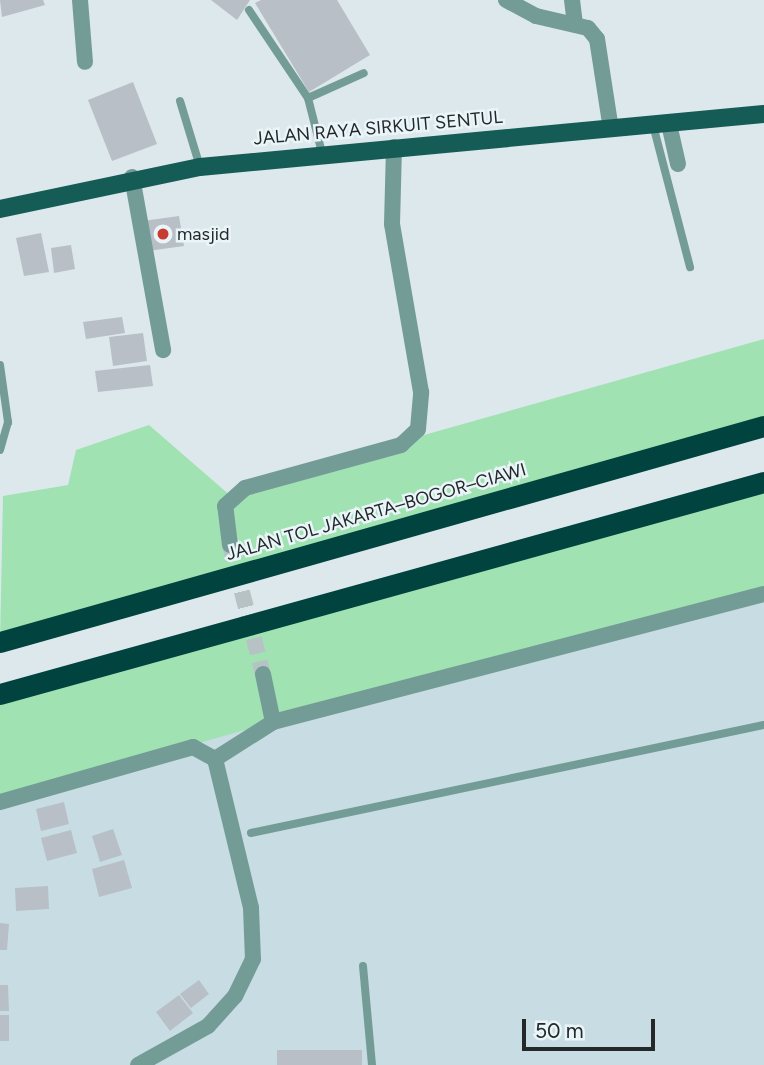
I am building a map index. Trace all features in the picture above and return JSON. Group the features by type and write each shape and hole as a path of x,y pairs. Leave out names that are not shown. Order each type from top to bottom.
{"highway":[{"name":"JALAN TOL JAKARTA–BOGOR–CIAWI","path":"0,642 764,426"},
{"path":"0,694 764,482"}],"main road":[{"name":"JALAN RAYA SIRKUIT SENTUL","path":"0,209 132,177 200,167 322,153 764,114"}],"street":[{"path":"80,0 85,62"},
{"path":"506,0 536,16 575,23 597,40 611,129"},
{"path":"572,0 575,23"},
{"path":"661,124 678,164"},
{"path":"230,545 225,506 245,488 401,445 418,429 421,392 392,224 394,147"},
{"path":"132,177 163,350"},
{"path":"215,760 273,722 764,594"},
{"path":"263,674 273,722"},
{"path":"0,802 193,747 215,760 251,908 253,959 235,996 208,1026 138,1065"}],"lane":[{"path":"249,10 308,98 322,153"},
{"path":"308,98 364,73"},
{"path":"180,102 200,167"},
{"path":"661,124 690,267"},
{"path":"0,365 8,422 0,450"},
{"path":"251,833 764,725"},
{"path":"363,966 372,1065"}],"shaded area":[{"path":"764,599 764,1065 0,1065 0,799 208,734"}],"green space":[{"path":"764,339 764,429 0,642 3,496 68,485 76,450 149,425 232,497 410,439"},
{"path":"764,482 764,600 367,695 0,800 0,694"}],"building":[{"path":"0,0 43,0 45,5 2,17"},
{"path":"211,0 250,0 237,20"},
{"path":"261,0 337,0 370,55 309,92 255,3"},
{"path":"133,82 157,144 112,161 88,100"},
{"name":"masjid","path":"179,216 184,246 148,251 143,221"},
{"path":"41,233 49,272 24,276 16,238"},
{"path":"71,245 75,269 54,273 51,248"},
{"path":"122,317 125,333 86,339 83,322"},
{"path":"143,333 147,361 113,366 109,337"},
{"path":"150,365 153,386 98,392 95,371"},
{"path":"64,802 69,824 41,831 36,809"},
{"path":"113,829 122,855 100,862 92,836"},
{"path":"71,830 77,853 47,861 41,838"},
{"path":"124,860 132,888 99,897 92,869"},
{"path":"48,886 49,909 16,911 15,888"},
{"path":"0,923 9,924 7,950 0,950"},
{"path":"199,980 209,994 191,1008 180,994"},
{"path":"0,985 8,985 9,1011 0,1011"},
{"path":"179,995 193,1013 170,1031 156,1012"},
{"path":"0,1015 9,1015 9,1041 0,1041"},
{"path":"277,1050 362,1050 362,1065 277,1065"}],"tunnel":[{"path":"230,545 263,674"}],"place":[{"name":"masjid","path":"163,234"}]}
